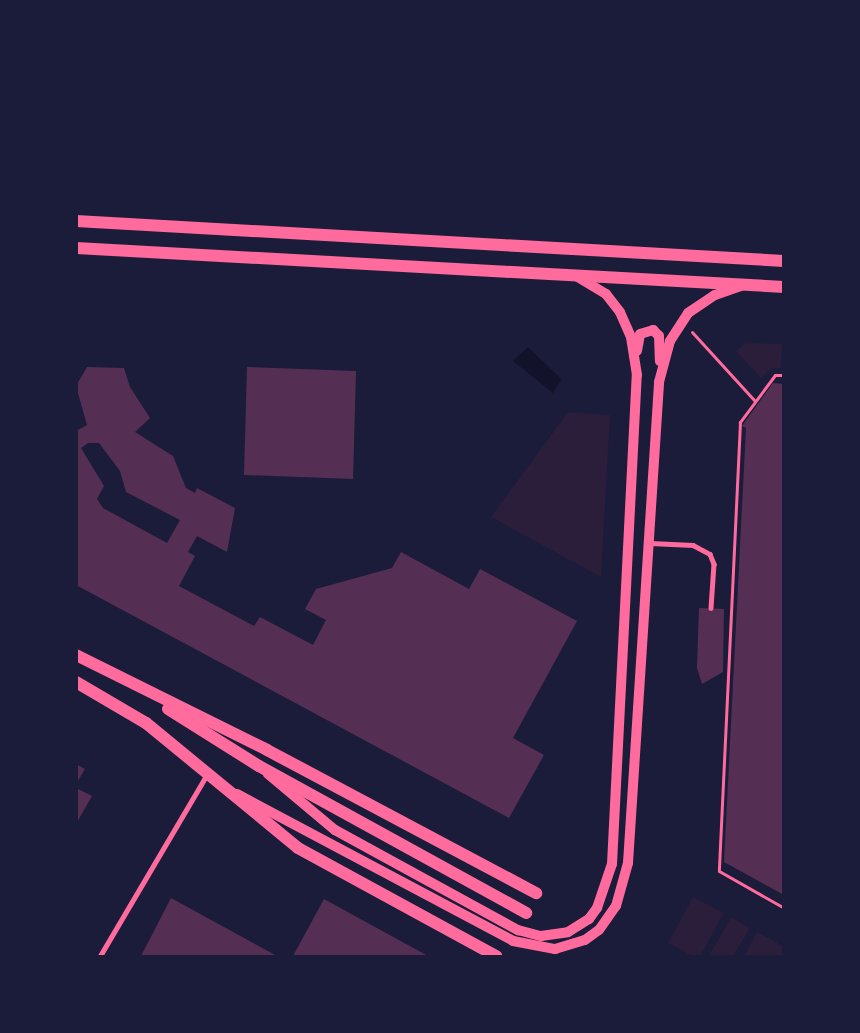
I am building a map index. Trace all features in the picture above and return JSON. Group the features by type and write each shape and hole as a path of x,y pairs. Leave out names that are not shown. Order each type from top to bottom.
{"main road":[{"path":"76,221 783,261"},
{"path":"76,248 783,287"},
{"path":"76,655 267,750 536,893"},
{"path":"108,672 259,766 526,913"},
{"path":"76,682 137,717 209,771 313,857 496,957"}],"street":[{"path":"578,277 614,302 631,337 636,362"},
{"path":"658,382 670,340 688,313 715,295 745,285"},
{"path":"232,791 513,941 555,949 585,940 609,919 621,893 628,864 660,346 656,332 648,329 640,334 636,362 612,864 604,895 589,919 578,928 554,936 518,930 335,830 307,810 259,766"}],"lane":[{"path":"648,542 693,545 710,554 714,564 711,608"},
{"path":"100,957 209,771"}],"path":[{"path":"692,332 755,401"},
{"path":"783,375 775,375 740,422 719,871 783,908"}],"shaded area":[{"path":"746,343 782,344 781,368 772,368 761,378 736,351"},
{"path":"528,347 561,379 553,393 513,361"},
{"path":"568,412 610,415 601,577 491,517"},
{"path":"693,897 724,913 700,956 692,956 668,943"},
{"path":"731,917 750,928 733,956 709,956"},
{"path":"757,932 783,946 783,956 744,956"}],"building":[{"path":"87,367 124,368 130,387 150,418 135,432 173,456 186,488 195,493 197,488 235,508 227,552 197,536 188,552 195,556 179,586 254,626 260,617 313,645 326,620 305,609 316,589 392,568 401,552 469,589 480,569 577,621 513,738 544,755 509,818 76,585 76,431 87,425 76,386","holes":["88,443 99,443 120,471 126,492 180,520 167,543 103,508 97,499 104,486 81,448"]},
{"path":"247,367 356,371 353,479 244,475"},
{"path":"773,383 784,384 784,895 724,862 746,428 742,426"},
{"path":"699,608 724,609 723,672 702,684 697,668"},
{"path":"76,764 85,769 76,784"},
{"path":"76,788 92,796 76,824"},
{"path":"171,898 277,956 141,956"},
{"path":"324,899 428,956 293,956"}]}
